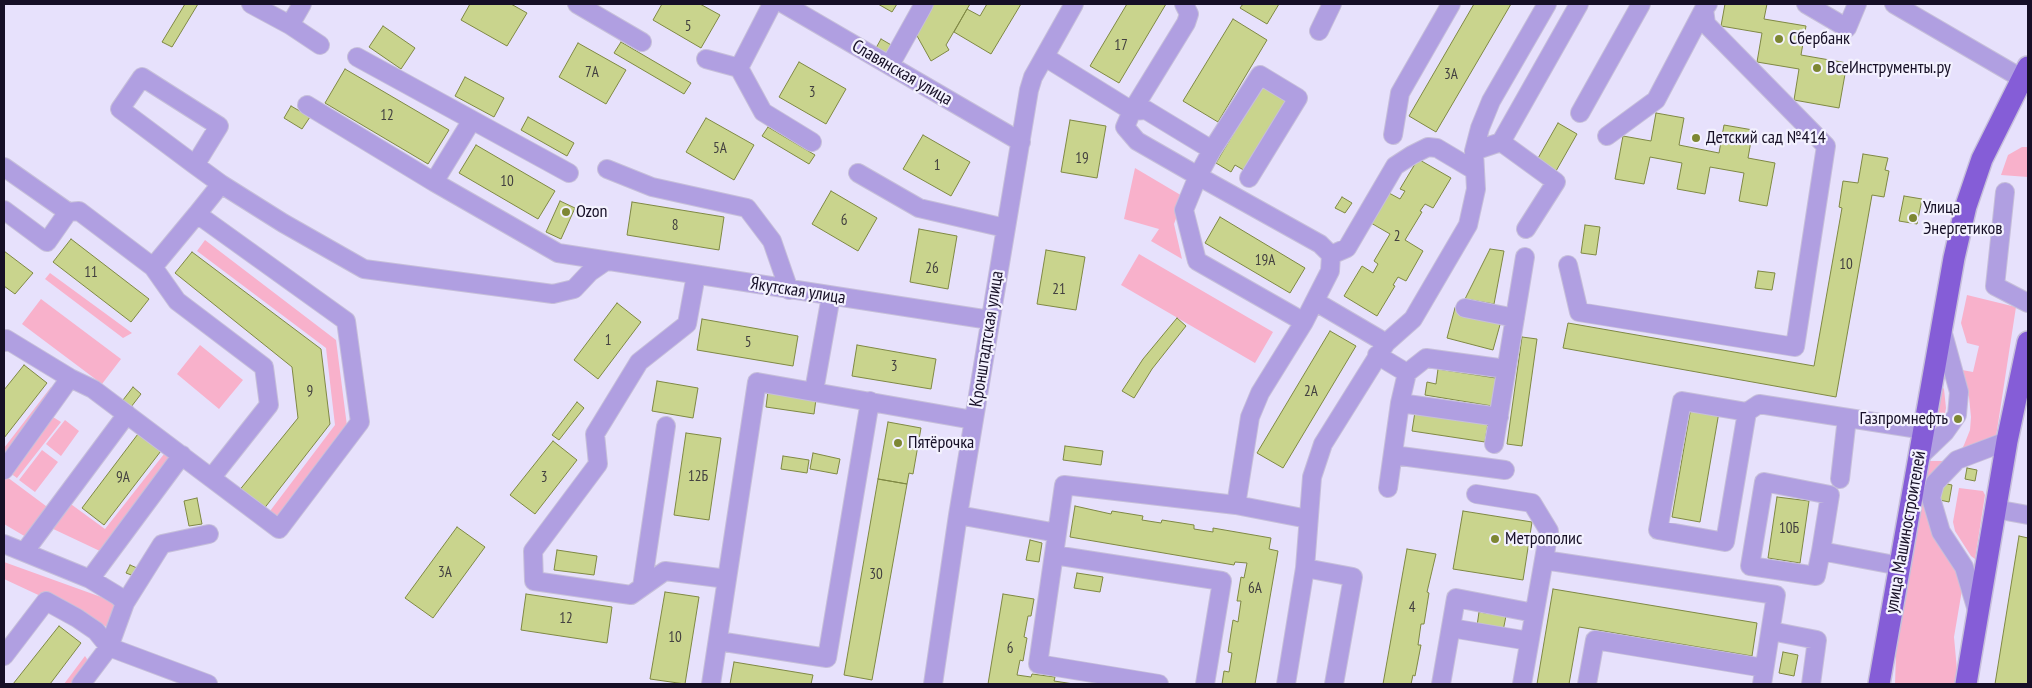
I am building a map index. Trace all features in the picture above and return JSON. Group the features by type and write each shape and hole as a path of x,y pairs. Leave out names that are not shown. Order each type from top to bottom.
{"main road":[{"name":"улица Машиностроителей","path":"1879,684 1954,258 1966,206 1982,159 2026,75"},
{"path":"1966,684 2007,441 2028,342"}],"street":[{"path":"251,4 290,24 320,46"},
{"path":"290,24 302,4"},
{"path":"577,4 642,42"},
{"path":"739,68 772,4"},
{"name":"Славянская улица","path":"784,4 1020,142"},
{"path":"890,65 924,4"},
{"name":"Кронштадтская улица","path":"933,684 973,420 1029,90 1033,77 1074,4"},
{"path":"1184,4 1189,14 1186,24 1132,111 1125,126 1137,142 1320,244 1331,255 1330,271 1316,302 1260,394 1250,417 1236,505"},
{"path":"1319,31 1332,4"},
{"path":"1393,135 1400,93 1451,4"},
{"path":"1286,684 1305,568 1312,477 1323,444 1381,349 1413,319 1468,225 1476,189 1474,151 1480,128 1491,101 1547,4"},
{"path":"1474,151 1501,142 1580,4"},
{"path":"1580,113 1641,4"},
{"path":"1806,4 1847,28 1857,4"},
{"path":"1894,4 2026,75"},
{"path":"1606,136 1656,100 1706,7"},
{"path":"1568,265 1579,312 1795,347 1826,146 1706,24 1706,7"},
{"path":"1045,56 1132,111 1146,110 1212,150"},
{"path":"357,57 569,173"},
{"path":"706,59 739,68 763,112 812,142"},
{"path":"1249,178 1298,98 1260,75 1212,150 1198,176 1184,210 1197,261 1304,322"},
{"path":"195,165 220,126 142,77 120,109 195,165 221,184 286,217 364,268 544,293 564,293 574,290 590,272 606,262"},
{"name":"Якутская улица","path":"307,105 434,182 558,253 696,276 990,320"},
{"path":"434,182 472,120"},
{"path":"1501,142 1556,182 1526,229"},
{"path":"1331,255 1347,248 1395,166 1412,154 1428,147 1436,148 1474,170"},
{"path":"4,167 76,210 153,267 177,301 264,367 269,405 212,477"},
{"path":"607,169 652,187 747,208 772,240 789,290"},
{"path":"858,173 919,208 1005,228"},
{"path":"153,267 221,184"},
{"path":"2005,192 1995,286 2028,303"},
{"path":"4,210 47,242 76,210"},
{"path":"4,342 6,338 93,390 128,414 279,529 360,422 346,321 197,214"},
{"path":"1494,444 1525,257"},
{"path":"696,276 687,324 639,362 596,434 598,464 533,551 534,581 631,595 665,571 727,578"},
{"path":"814,391 831,296"},
{"path":"1316,302 1381,349 1407,373"},
{"path":"1464,308 1515,318"},
{"path":"1919,457 1945,432 1957,415 1959,392 1942,330"},
{"path":"1388,488 1400,403 1407,373 1426,358 1506,369"},
{"path":"4,470 70,378"},
{"path":"711,684 757,382 973,420"},
{"path":"718,641 827,658 870,401"},
{"path":"1747,412 1725,542 1658,530 1682,401 1747,412 1759,404 1925,430"},
{"path":"1400,403 1499,417"},
{"path":"25,551 128,414"},
{"path":"1840,480 1847,418"},
{"path":"642,588 666,426"},
{"path":"1978,614 1964,567 1941,532 1931,498 1935,483 1957,460 2007,441"},
{"path":"90,578 182,455"},
{"path":"1393,455 1506,470"},
{"path":"1764,482 1830,495 1821,552 1816,576 1750,566 1764,482"},
{"path":"1159,684 1038,664 1064,484 1236,505 1308,519"},
{"path":"1476,494 1532,503 1549,531 1522,684"},
{"path":"1996,509 2028,515"},
{"path":"958,515 1057,533"},
{"path":"81,684 109,647 125,603 162,544 209,534"},
{"path":"4,544 90,578 118,596 125,603"},
{"path":"1821,552 1900,566"},
{"path":"1054,555 1222,581 1205,684"},
{"path":"1544,560 1776,595 1763,676 1595,640 1587,684"},
{"path":"1305,568 1353,577 1334,684"},
{"path":"1441,684 1456,598 1534,613"},
{"path":"4,656 46,601 96,631 109,647 208,684"},
{"path":"1451,628 1530,641"},
{"path":"1771,631 1817,640 1811,684"}],"shaded area":[{"path":"2022,147 2028,147 2028,177 2001,175 2008,155"},
{"path":"1135,168 1184,197 1174,224 1182,259 1151,241 1159,229 1124,219"},
{"path":"205,240 336,340 347,426 278,517 271,518 267,515 335,425 326,348 197,251"},
{"path":"1139,254 1273,332 1255,363 1121,285"},
{"path":"50,273 132,333 123,338 45,279"},
{"path":"1967,295 2016,307 1995,443 1931,486 1960,567 1963,584 1954,637 1957,670 1955,684 1895,684 1897,625 1925,461 1944,461 1959,454 1970,430 1969,397 1962,382 1962,370 1973,372 1979,346 1967,343 1961,323"},
{"path":"41,299 121,359 102,384 22,324"},
{"path":"200,345 243,380 219,409 177,374"},
{"path":"1938,382 1944,389 1946,408 1940,440 1929,446"},
{"path":"51,387 57,392 4,460 4,448"},
{"path":"53,417 61,422 17,478 10,473"},
{"path":"65,420 79,431 61,456 46,444"},
{"path":"168,449 172,459 102,552 49,527 68,502 105,529"},
{"path":"42,450 58,462 35,492 19,480"},
{"path":"7,477 50,509 26,537 4,524 4,478"},
{"path":"1959,488 1983,491 1985,495 1975,559 1971,556 1955,531 1953,522"},
{"path":"4,562 115,602 117,609 107,627 4,579"},
{"path":"85,656 87,659 86,664 71,684 64,684"}],"building":[{"path":"185,4 198,4 172,47 162,42"},
{"path":"470,4 511,4 527,13 507,46 461,20"},
{"path":"662,4 700,4 720,15 701,48 653,20"},
{"path":"878,4 897,4 892,12"},
{"path":"934,4 970,4 946,45 949,50 931,61 916,34"},
{"path":"987,4 1021,4 991,54 954,32 967,9 980,16"},
{"path":"1127,4 1166,4 1119,83 1090,66"},
{"path":"1243,4 1279,4 1267,24 1240,8"},
{"path":"1474,4 1511,4 1436,132 1409,116"},
{"path":"1725,4 1767,4 1764,19 1806,26 1801,55 1847,63 1839,108 1794,100 1799,69 1757,62 1762,33 1721,26"},
{"path":"1233,19 1267,40 1218,122 1183,101"},
{"path":"383,26 415,48 401,69 369,47"},
{"path":"881,39 893,46 888,55 876,48"},
{"path":"621,42 691,83 684,94 614,53"},
{"path":"578,43 626,70 606,104 559,77"},
{"path":"799,62 846,89 826,124 779,97"},
{"path":"345,69 449,130 428,164 325,103"},
{"path":"465,77 504,98 494,117 455,96"},
{"path":"1262,85 1289,101 1247,172 1235,165 1231,172 1216,163"},
{"path":"291,106 310,117 302,129 284,118"},
{"path":"1656,113 1684,118 1679,145 1719,153 1724,125 1753,130 1748,158 1775,163 1767,206 1739,201 1744,173 1710,167 1705,194 1677,189 1682,163 1650,157 1644,184 1615,179 1623,136 1651,141"},
{"path":"528,117 574,143 567,156 521,130"},
{"path":"706,118 754,145 734,180 686,152"},
{"path":"1070,120 1106,126 1097,178 1061,172"},
{"path":"1558,123 1577,134 1556,171 1537,160"},
{"path":"768,127 815,155 809,164 762,136"},
{"path":"923,135 970,162 951,196 903,169"},
{"path":"476,145 555,191 538,219 459,173"},
{"path":"1863,154 1888,158 1885,170 1889,171 1884,197 1872,195 1836,397 1563,348 1568,323 1814,366 1842,208 1839,207 1843,181 1858,183"},
{"path":"1418,159 1451,178 1433,208 1425,204 1420,211 1422,212 1405,240 1423,251 1406,281 1398,277 1393,285 1395,286 1377,316 1344,296 1362,266 1373,273 1378,264 1374,261 1390,234 1371,223 1389,193 1400,199 1405,191 1400,189"},
{"path":"831,191 877,218 858,251 812,224"},
{"path":"1904,196 1922,199 1917,224 1899,221"},
{"path":"1342,197 1352,203 1345,213 1335,208"},
{"path":"560,201 575,208 561,239 546,232"},
{"path":"632,202 724,217 719,250 627,235"},
{"path":"1220,217 1305,268 1290,293 1205,243"},
{"path":"1585,225 1600,227 1596,255 1581,253"},
{"path":"919,229 957,236 948,289 910,282"},
{"path":"71,239 149,299 131,322 53,262"},
{"path":"1490,249 1504,251 1494,304 1465,299"},
{"path":"1046,250 1085,257 1076,310 1037,304"},
{"path":"4,251 33,273 15,294 4,286"},
{"path":"192,252 321,349 330,424 263,510 238,492 298,418 292,367 175,273"},
{"path":"1758,271 1775,273 1772,290 1755,288"},
{"path":"617,303 641,322 598,379 574,360"},
{"path":"1455,308 1501,321 1493,350 1447,338"},
{"path":"1177,318 1186,326 1152,369 1134,398 1122,391 1143,359"},
{"path":"702,319 798,336 793,366 697,350"},
{"path":"1330,331 1356,346 1283,468 1257,453"},
{"path":"1522,337 1537,339 1522,446 1507,444"},
{"path":"857,345 936,359 931,389 852,376"},
{"path":"24,365 47,383 4,438 4,390"},
{"path":"1438,369 1496,378 1492,406 1425,395 1427,382 1436,384"},
{"path":"657,381 698,388 693,418 652,411"},
{"path":"133,387 141,394 131,407 123,400"},
{"path":"768,391 816,399 814,414 766,407"},
{"path":"577,402 584,408 559,440 552,435"},
{"path":"1691,407 1719,412 1700,522 1672,517"},
{"path":"1415,412 1488,423 1485,442 1412,431"},
{"path":"888,422 921,428 913,474 909,473 907,484 878,479"},
{"path":"141,430 164,447 104,525 82,508"},
{"path":"686,433 721,438 709,520 674,515"},
{"path":"553,441 577,460 535,514 510,495"},
{"path":"1065,446 1103,451 1101,465 1063,460"},
{"path":"813,453 840,459 837,474 810,469"},
{"path":"783,456 809,460 807,473 781,469"},
{"path":"1967,468 1977,470 1975,481 1965,479"},
{"path":"878,479 907,484 872,680 844,675"},
{"path":"1938,482 1952,485 1949,502 1935,499"},
{"path":"1777,497 1809,501 1800,563 1768,558"},
{"path":"197,498 202,524 189,526 184,501"},
{"path":"1075,506 1111,514 1112,511 1143,516 1142,520 1161,523 1162,520 1194,525 1194,529 1213,532 1213,528 1271,538 1269,549 1278,551 1255,684 1222,684 1224,671 1229,672 1232,653 1228,652 1233,620 1238,622 1241,601 1237,601 1241,577 1244,578 1247,563 1235,562 1234,565 1070,537"},
{"path":"1463,511 1532,522 1523,580 1453,569"},
{"path":"457,527 485,547 433,618 405,598"},
{"path":"2019,536 2028,538 2028,684 1995,684"},
{"path":"1030,540 1042,543 1039,562 1026,560"},
{"path":"1407,549 1436,554 1427,592 1429,593 1424,624 1421,624 1418,645 1421,645 1415,676 1413,675 1411,684 1383,684"},
{"path":"557,550 597,556 594,575 554,570"},
{"path":"130,565 137,568 134,576 126,573"},
{"path":"1077,573 1103,577 1100,592 1074,588"},
{"path":"1553,589 1757,623 1752,656 1579,627 1569,684 1537,684"},
{"path":"665,592 699,597 685,684 650,679"},
{"path":"526,594 612,607 607,643 521,630"},
{"path":"1003,594 1034,599 1024,637 1027,638 1023,661 1020,660 1017,675 1031,677 1032,674 1055,677 1054,681 1074,684 988,684"},
{"path":"1479,612 1506,616 1503,631 1477,626"},
{"path":"59,626 81,643 50,684 13,684"},
{"path":"1783,652 1798,655 1794,676 1779,673"},
{"path":"734,662 813,675 811,684 730,684"}],"place":[{"name":"Сбербанк","path":"1779,39"},
{"name":"ВсеИнструменты.ру","path":"1817,68"},
{"name":"Детский сад №414","path":"1696,138"},
{"name":"Ozon","path":"566,212"},
{"name":"Улица Энергетиков","path":"1913,218"},
{"name":"Газпромнефть","path":"1958,419"},
{"name":"Пятёрочка","path":"898,443"},
{"name":"Метрополис","path":"1495,539"}]}
